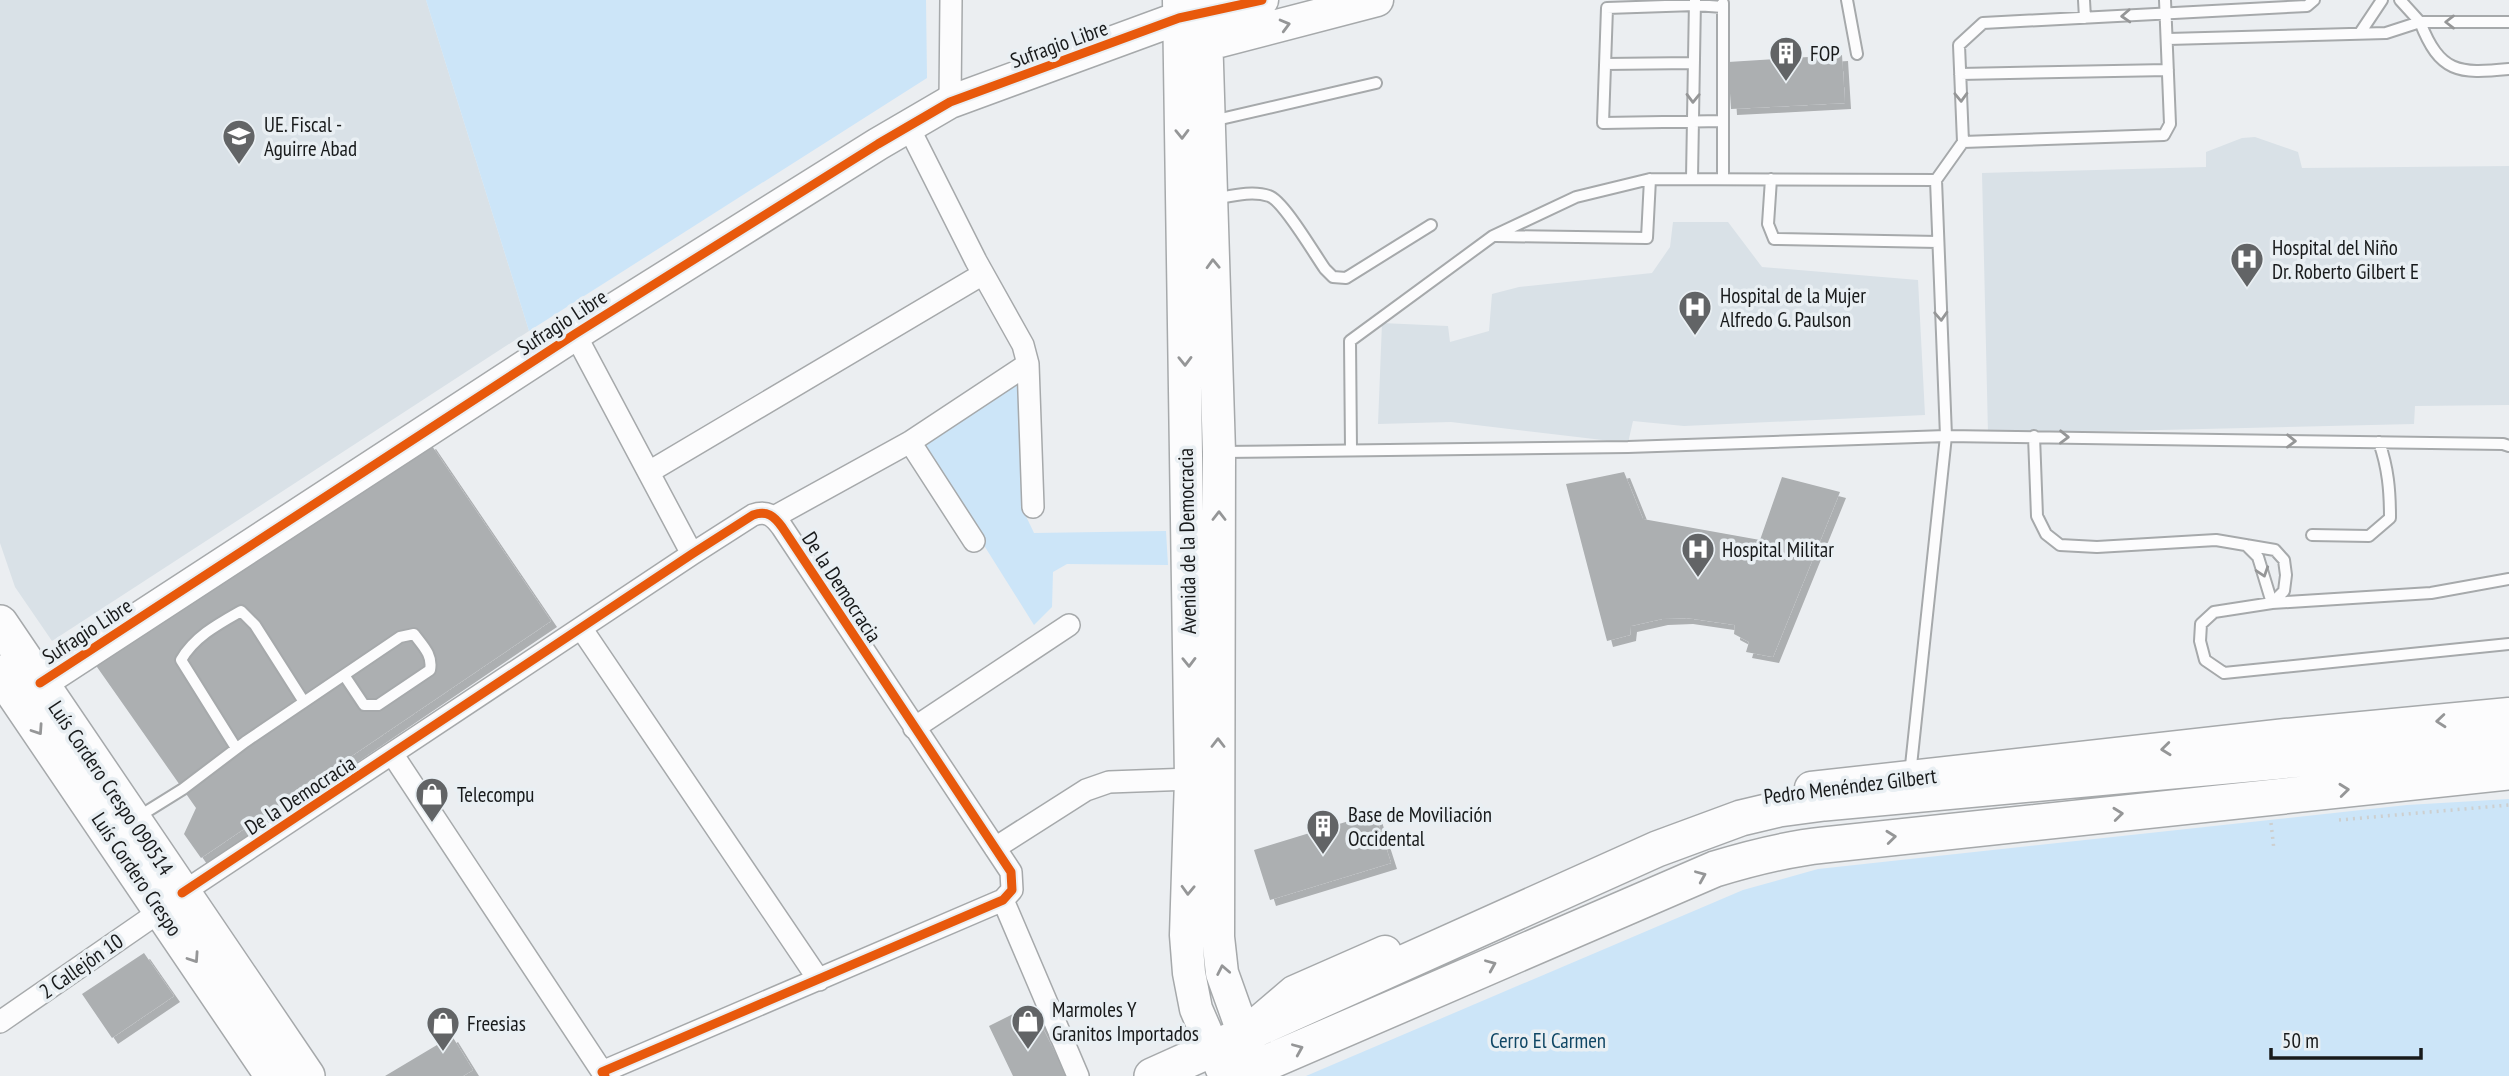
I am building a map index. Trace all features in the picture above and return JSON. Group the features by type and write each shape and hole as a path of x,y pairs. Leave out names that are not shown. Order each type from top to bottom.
{"main road":[{"name":"Luís Cordero Crespo 090514","path":"0,623 135,819 172,902 272,1022"},
{"name":"Luís Cordero Crespo","path":"0,673 172,902 273,1076"},
{"path":"2198,769 2286,735 2382,752"},
{"name":"Pedro Menéndez Gilbert","path":"1234,1061 1701,832 1766,812 1909,786 2198,769 2509,740"},
{"name":"Pedro Menéndez Gilbert","path":"1152,1076 1234,1061 1715,869 1755,856 1788,849 2509,772"},
{"path":"1763,796 1824,803"},
{"path":"272,1022 307,1076"},
{"path":"272,1022 318,1076"}],"street":[{"path":"950,102 951,0"},
{"name":"Sufragio Libre","path":"40,683 575,334 950,102 1129,37 1192,8 1262,0"},
{"path":"1129,37 1193,49 1377,0"},
{"name":"Avenida de la Democracia","path":"1192,8 1191,779 1186,935 1189,973 1196,1009 1234,1061"},
{"name":"Avenida de la Democracia","path":"1193,49 1209,122 1219,452 1218,937 1234,1061"},
{"path":"908,127 983,274 1023,345 1028,364 1033,507"},
{"path":"649,472 983,274"},
{"path":"575,334 692,554"},
{"path":"774,517 909,442 1028,364"},
{"path":"909,442 974,541"},
{"name":"De la Democracia","path":"172,902 692,554 753,515 764,513 774,517 1011,872 1012,890 1003,900"},
{"path":"914,728 1069,625"},
{"path":"581,628 819,979"},
{"name":"Pedro Menéndez Gilbert","path":"1234,1061 1294,992 1696,817 1743,800 1823,786 1909,786 2286,735 2509,714"},
{"path":"393,755 603,1074 1003,900 1078,1076"},
{"path":"995,848 1086,790 1109,782 1191,779"},
{"path":"2414,782 2509,780"},
{"name":"2 Callejón 10","path":"0,1022 172,902"}],"lane":[{"path":"1847,0 1857,54"},
{"path":"2084,0 2085,18"},
{"path":"1963,142 2164,135 2170,124 2165,0"},
{"path":"1909,786 1947,436 1936,180 1963,142 1959,45 1983,23 2307,6 2314,0"},
{"path":"2360,33 2382,0"},
{"path":"2400,0 2420,22 2438,57 2454,68 2476,72 2509,69"},
{"path":"1692,178 1695,3"},
{"path":"1723,121 1603,123 1606,8 1723,4 1723,121 1723,179"},
{"path":"2168,39 2386,33 2420,22 2509,22"},
{"path":"1605,64 1694,62"},
{"path":"1961,74 2168,70"},
{"path":"1209,122 1376,83"},
{"path":"1351,449 1350,341 1493,236 1576,197 1650,179 1936,180"},
{"path":"1493,236 1647,238 1650,179"},
{"path":"1771,179 1768,225 1774,239 1937,242"},
{"path":"1212,200 1248,194 1270,196 1284,208 1333,277 1346,278 1431,225"},
{"path":"1219,452 1628,447 1947,436 2509,446"},
{"path":"2034,436 2037,516 2046,534 2060,545 2097,547 2216,540 2275,550 2284,560 2286,575 2284,591 2272,603"},
{"path":"2312,535 2369,536 2390,518 2387,464 2379,442"},
{"path":"2246,545 2258,557 2272,603"},
{"path":"2509,579 2431,593 2272,603 2214,612 2201,624 2200,641 2205,660 2224,673 2509,644"},
{"path":"236,748 181,660 187,648 210,629 241,611 255,625 304,702"},
{"path":"135,819 183,789 236,748 400,637 414,634 432,662 430,670 378,705 364,705 344,675"}],"path":[{"path":"2328,821 2509,805"},
{"path":"2270,820 2274,850"}],"shaded area":[{"name":"UE. Fiscal - Aguirre Abad","path":"0,0 426,0 529,331 52,641 15,587 0,543"},
{"name":"Hospital del Niño Dr. Roberto Gilbert E","path":"2255,137 2298,152 2302,168 2509,166 2509,405 2415,406 2414,424 1988,434 1982,173 2206,167 2206,152 2242,138"},
{"name":"Hospital de la Mujer Alfredo G. Paulson","path":"1673,222 1728,222 1762,267 1918,280 1925,415 1684,426 1633,421 1628,443 1451,422 1378,424 1382,323 1448,326 1450,342 1489,331 1492,294 1519,287 1652,273 1670,247"}],"green space":[{"path":"426,0 926,0 927,78 529,331"},
{"path":"1024,379 1024,512 1034,533 1166,531 1168,565 1067,564 1053,572 1052,607 1034,625 921,445"},
{"name":"Cerro El Carmen","path":"2509,799 2509,1076 1306,1076 1743,890 1818,869 2407,805"}],"building":[{"name":"FOP","path":"1842,55 1845,103 1731,109 1728,62"},
{"path":"430,443 551,621 201,858 184,834 196,808 90,657"},
{"name":"Hospital Militar","path":"1624,472 1643,519 1760,540 1782,477 1840,492 1773,657 1746,652 1749,642 1734,634 1735,625 1687,618 1662,619 1631,626 1630,635 1607,641 1566,484"},
{"name":"Base de Moviliación Occidental","path":"1375,813 1391,863 1270,900 1254,850"},
{"path":"144,953 174,996 112,1038 82,994"},
{"name":"Marmoles Y Granitos Importados","path":"1031,1005 1067,1076 1013,1076 989,1026"},
{"name":"Freesias","path":"452,1036 473,1070 463,1076 385,1076"}],"cycle path":[{"path":"40,683 575,334 878,144 950,102 1179,18 1262,0"},
{"path":"182,893 692,554 753,515 770,515 782,527 1011,872 1012,890 1003,900 602,1072 605,1076"}],"place":[{"name":"FOP","path":"1786,83"},
{"name":"UE. Fiscal - Aguirre Abad","path":"239,166"},
{"name":"Hospital del Niño Dr. Roberto Gilbert E","path":"2247,289"},
{"name":"Hospital de la Mujer Alfredo G. Paulson","path":"1695,337"},
{"name":"Hospital Militar","path":"1698,579"},
{"name":"Telecompu","path":"432,824"},
{"name":"Base de Moviliación Occidental","path":"1323,856"},
{"name":"Marmoles Y Granitos Importados","path":"1028,1051"},
{"name":"Freesias","path":"443,1053"}]}
